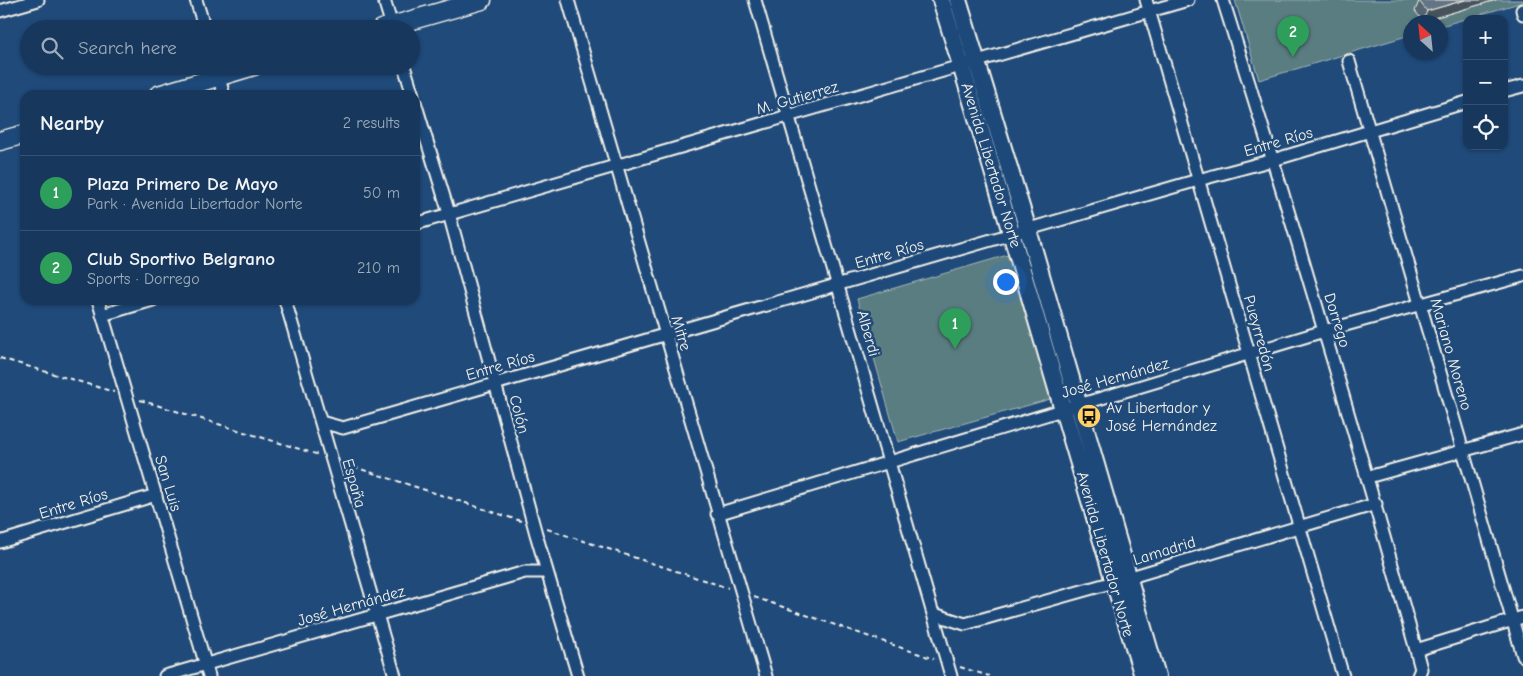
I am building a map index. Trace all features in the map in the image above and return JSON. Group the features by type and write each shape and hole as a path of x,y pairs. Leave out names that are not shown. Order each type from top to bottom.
{"main road":[{"path":"415,20 482,0"},
{"name":"Avenida Libertador Norte","path":"941,0 970,64"},
{"name":"Avenida Libertador Norte","path":"958,0 970,64 1121,580 1142,676"},
{"path":"171,90 209,75"},
{"path":"0,141 20,135"},
{"name":"Avenida Libertador Norte","path":"1121,580 1157,676"}],"street":[{"path":"0,11 38,0"},
{"path":"196,0 202,20"},
{"path":"384,0 387,20"},
{"name":"Mitre","path":"568,0 766,676"},
{"name":"Alberdi","path":"755,0 952,676"},
{"name":"M. Gutierrez","path":"420,223 970,64 1148,6 1188,0"},
{"name":"Dorrego","path":"1224,0 1376,504 1421,669 1418,676"},
{"name":"Pueyrredón","path":"1148,6 1343,676"},
{"name":"Mariano Moreno","path":"1349,61 1463,450 1518,619 1523,656"},
{"path":"218,75 222,90"},
{"path":"407,75 411,90"},
{"path":"1508,91 1523,86"},
{"name":"Entre Ríos","path":"321,422 343,428 1198,180 1273,160 1463,103"},
{"name":"Colón","path":"420,118 449,214 547,572 578,676"},
{"name":"José Hernández","path":"718,514 1324,331 1523,276"},
{"name":"San Luis","path":"99,305 209,676"},
{"path":"102,315 136,305"},
{"name":"España","path":"286,305 395,676"},
{"path":"1368,477 1523,434"},
{"name":"Entre Ríos","path":"0,542 156,495"},
{"name":"Lamadrid","path":"934,614 965,624 1376,504"},
{"name":"José Hernández","path":"166,676 524,572 547,572"},
{"path":"1416,650 1518,619"}],"path":[{"path":"0,358 331,459 740,592 948,664 989,676"}],"green space":[{"path":"1235,0 1523,0 1523,2 1479,15 1463,15 1463,20 1448,24 1448,15 1403,15 1403,37 1259,80"},
{"path":"1011,254 1054,398 898,442 857,299"}],"building":[{"path":"1465,0 1427,11 1419,1"}],"place":[{"name":"Club Sportivo Belgrano","path":"1293,57"},
{"name":"Plaza Primero De Mayo","path":"955,349"},
{"name":"Av Libertador y José Hernández","path":"1089,416"}]}
